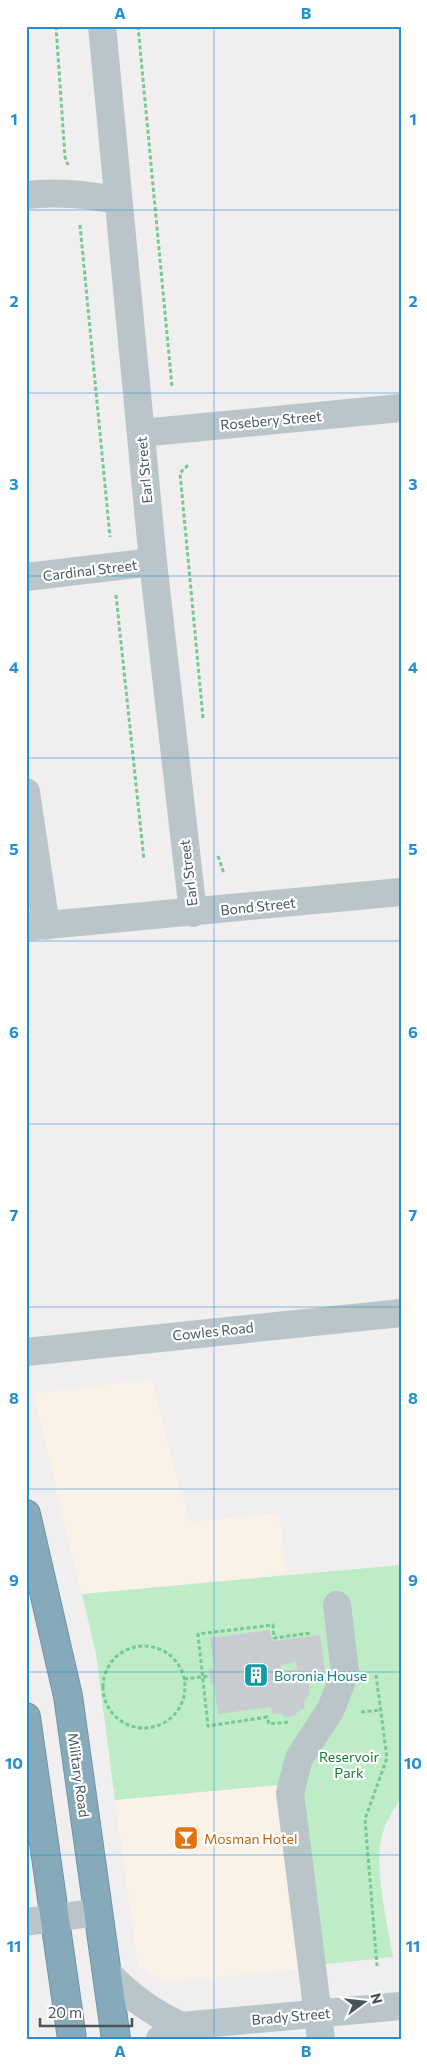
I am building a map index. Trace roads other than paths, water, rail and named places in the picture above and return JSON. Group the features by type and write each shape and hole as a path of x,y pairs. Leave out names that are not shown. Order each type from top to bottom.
{"highway":[{"name":"Military Road","path":"26,1514 68,1696 116,2039"},
{"path":"26,1717 72,2039"}],"street":[{"name":"Earl Street","path":"102,26 153,562 193,913"},
{"path":"26,194 50,192 77,193 118,200"},
{"name":"Rosebery Street","path":"141,432 401,408"},
{"name":"Cardinal Street","path":"26,577 153,562"},
{"path":"26,792 36,926"},
{"name":"Bond Street","path":"36,926 193,913 401,892"},
{"name":"Cowles Road","path":"26,1352 401,1313"},
{"path":"320,2026 290,1793 299,1758 326,1718 345,1672 337,1605"},
{"path":"26,1922 98,1912"},
{"name":"Brady Street","path":"107,1973 131,1998 156,2014 171,2032 320,2026 401,2006"}],"place":[{"name":"Boronia House","path":"256,1675"},
{"name":"Mosman Hotel","path":"186,1838"}],"park label":[{"name":"Reservoir Park","path":"349,1764"}]}
